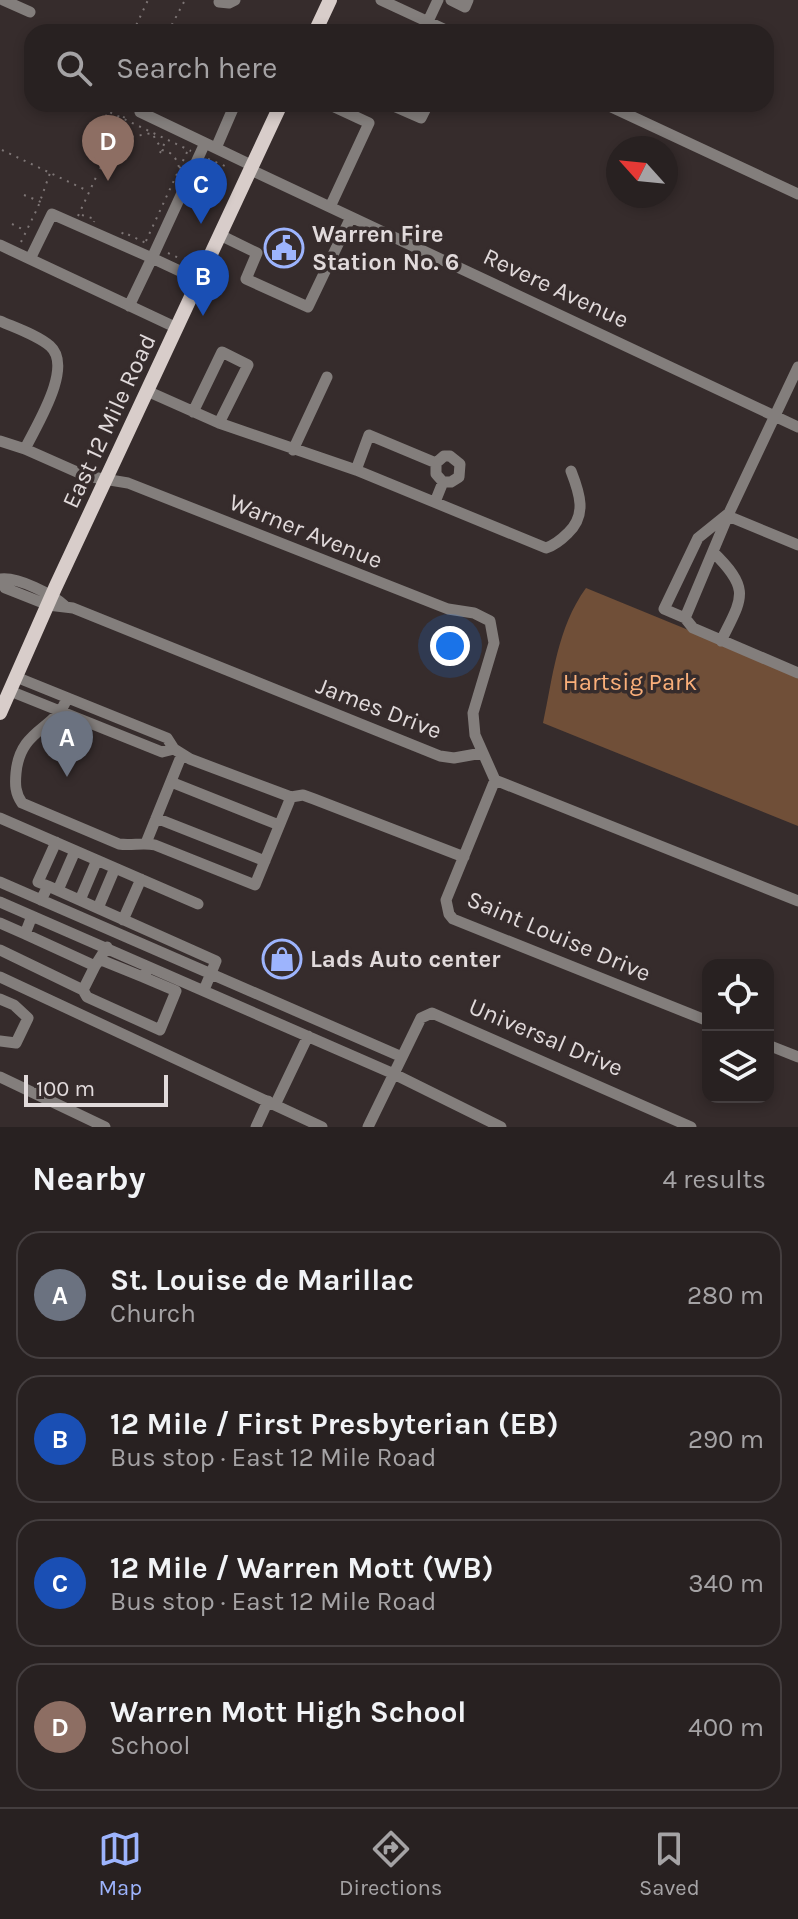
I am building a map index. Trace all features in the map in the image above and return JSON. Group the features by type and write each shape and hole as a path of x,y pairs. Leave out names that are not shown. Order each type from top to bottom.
{"main road":[{"path":"319,24 330,0"},
{"name":"East 12 Mile Road","path":"0,713 277,112"}],"street":[{"path":"3,0 30,12"},
{"path":"219,2 235,0"},
{"path":"381,0 421,24"},
{"path":"427,24 438,0"},
{"path":"451,0 465,7 468,0"},
{"name":"Revere Avenue","path":"140,112 330,207 798,427"},
{"path":"129,306 194,152 210,145 230,112"},
{"path":"330,207 369,123 345,112"},
{"path":"407,112 421,118 424,112"},
{"path":"622,112 798,194"},
{"path":"30,259 52,214 151,250 199,280"},
{"path":"220,235 257,253 246,279 308,307 351,217"},
{"path":"0,245 177,328"},
{"path":"0,321 49,345 59,362 58,379 25,449"},
{"path":"193,412 222,352 248,365 219,423"},
{"path":"685,618 798,367"},
{"path":"293,450 327,377"},
{"path":"147,391 219,423 356,470 546,548 555,545 579,523 582,512 571,471"},
{"path":"356,470 369,435 436,463"},
{"name":"Warner Avenue","path":"0,441 86,476 128,483 399,592 448,609 474,613 490,621 494,643 473,713 475,735 482,753"},
{"path":"444,456 450,456 460,464 459,477 443,482 436,474 436,463 444,456"},
{"path":"435,502 443,482"},
{"path":"729,515 798,545"},
{"path":"729,515 698,538 664,609 685,618 693,628 798,673"},
{"path":"713,552 740,586 741,598 721,641"},
{"name":"James Drive","path":"1,579 5,588 50,600 440,756 454,758 482,753"},
{"path":"13,684 67,698 167,738 178,751"},
{"path":"13,684 62,711 162,752 178,751 291,797 303,795 464,857"},
{"path":"67,698 62,711 37,729 19,753 15,783 22,803 119,844 130,846 146,843 255,885 291,797"},
{"path":"146,843 171,782 178,751"},
{"path":"482,753 495,780 798,901"},
{"name":"Saint Louise Drive","path":"495,780 446,900 453,919 702,1019"},
{"path":"171,782 279,825"},
{"path":"0,818 198,904"},
{"path":"156,818 265,861"},
{"path":"56,842 38,882 216,961 204,990"},
{"path":"41,900 53,888 75,851"},
{"path":"80,900 97,860"},
{"path":"98,908 115,868"},
{"path":"123,920 141,879"},
{"path":"0,882 402,1057"},
{"path":"0,902 107,947 176,991 160,1030 87,997 83,990 0,950"},
{"path":"46,922 53,906"},
{"path":"25,934 32,916"},
{"path":"88,938 94,923"},
{"path":"2,928 98,963 146,971 204,990 394,1074 501,1127"},
{"path":"83,990 107,947"},
{"path":"0,977 322,1127"},
{"path":"0,999 14,1005 28,1018 16,1043 0,1041"},
{"path":"284,1025 291,1009"},
{"name":"Universal Drive","path":"368,1127 421,1018 432,1013 693,1127"},
{"path":"256,1127 308,1036"},
{"path":"774,1047 798,1057"},
{"path":"0,1077 105,1127"}],"path":[{"path":"137,24 148,0"},
{"path":"172,24 185,0"},
{"path":"152,133 131,137 110,127 100,133 92,131 86,135 84,145 96,151 102,147 104,141 100,133 108,112 225,166"},
{"path":"100,169 126,112"},
{"path":"152,133 161,152"},
{"path":"161,152 166,139"},
{"path":"2,150 89,191"},
{"path":"161,152 173,153 180,168"},
{"path":"151,250 180,168 194,152"},
{"path":"19,247 50,173"},
{"path":"76,220 97,175"},
{"path":"12,224 27,231"},
{"path":"119,240 123,232 151,250 181,259"}],"green space":[{"name":"Hartsig Park","path":"586,588 798,675 798,826 543,723 562,636"}],"place":[{"name":"Warren Mott High School","path":"108,181"},
{"name":"12 Mile / Warren Mott (WB)","path":"201,224"},
{"name":"Warren Fire Station No. 6","path":"284,248"},
{"name":"12 Mile / First Presbyterian (EB)","path":"203,316"},
{"name":"St. Louise de Marillac","path":"67,777"},
{"name":"Lads Auto center","path":"282,959"}]}
